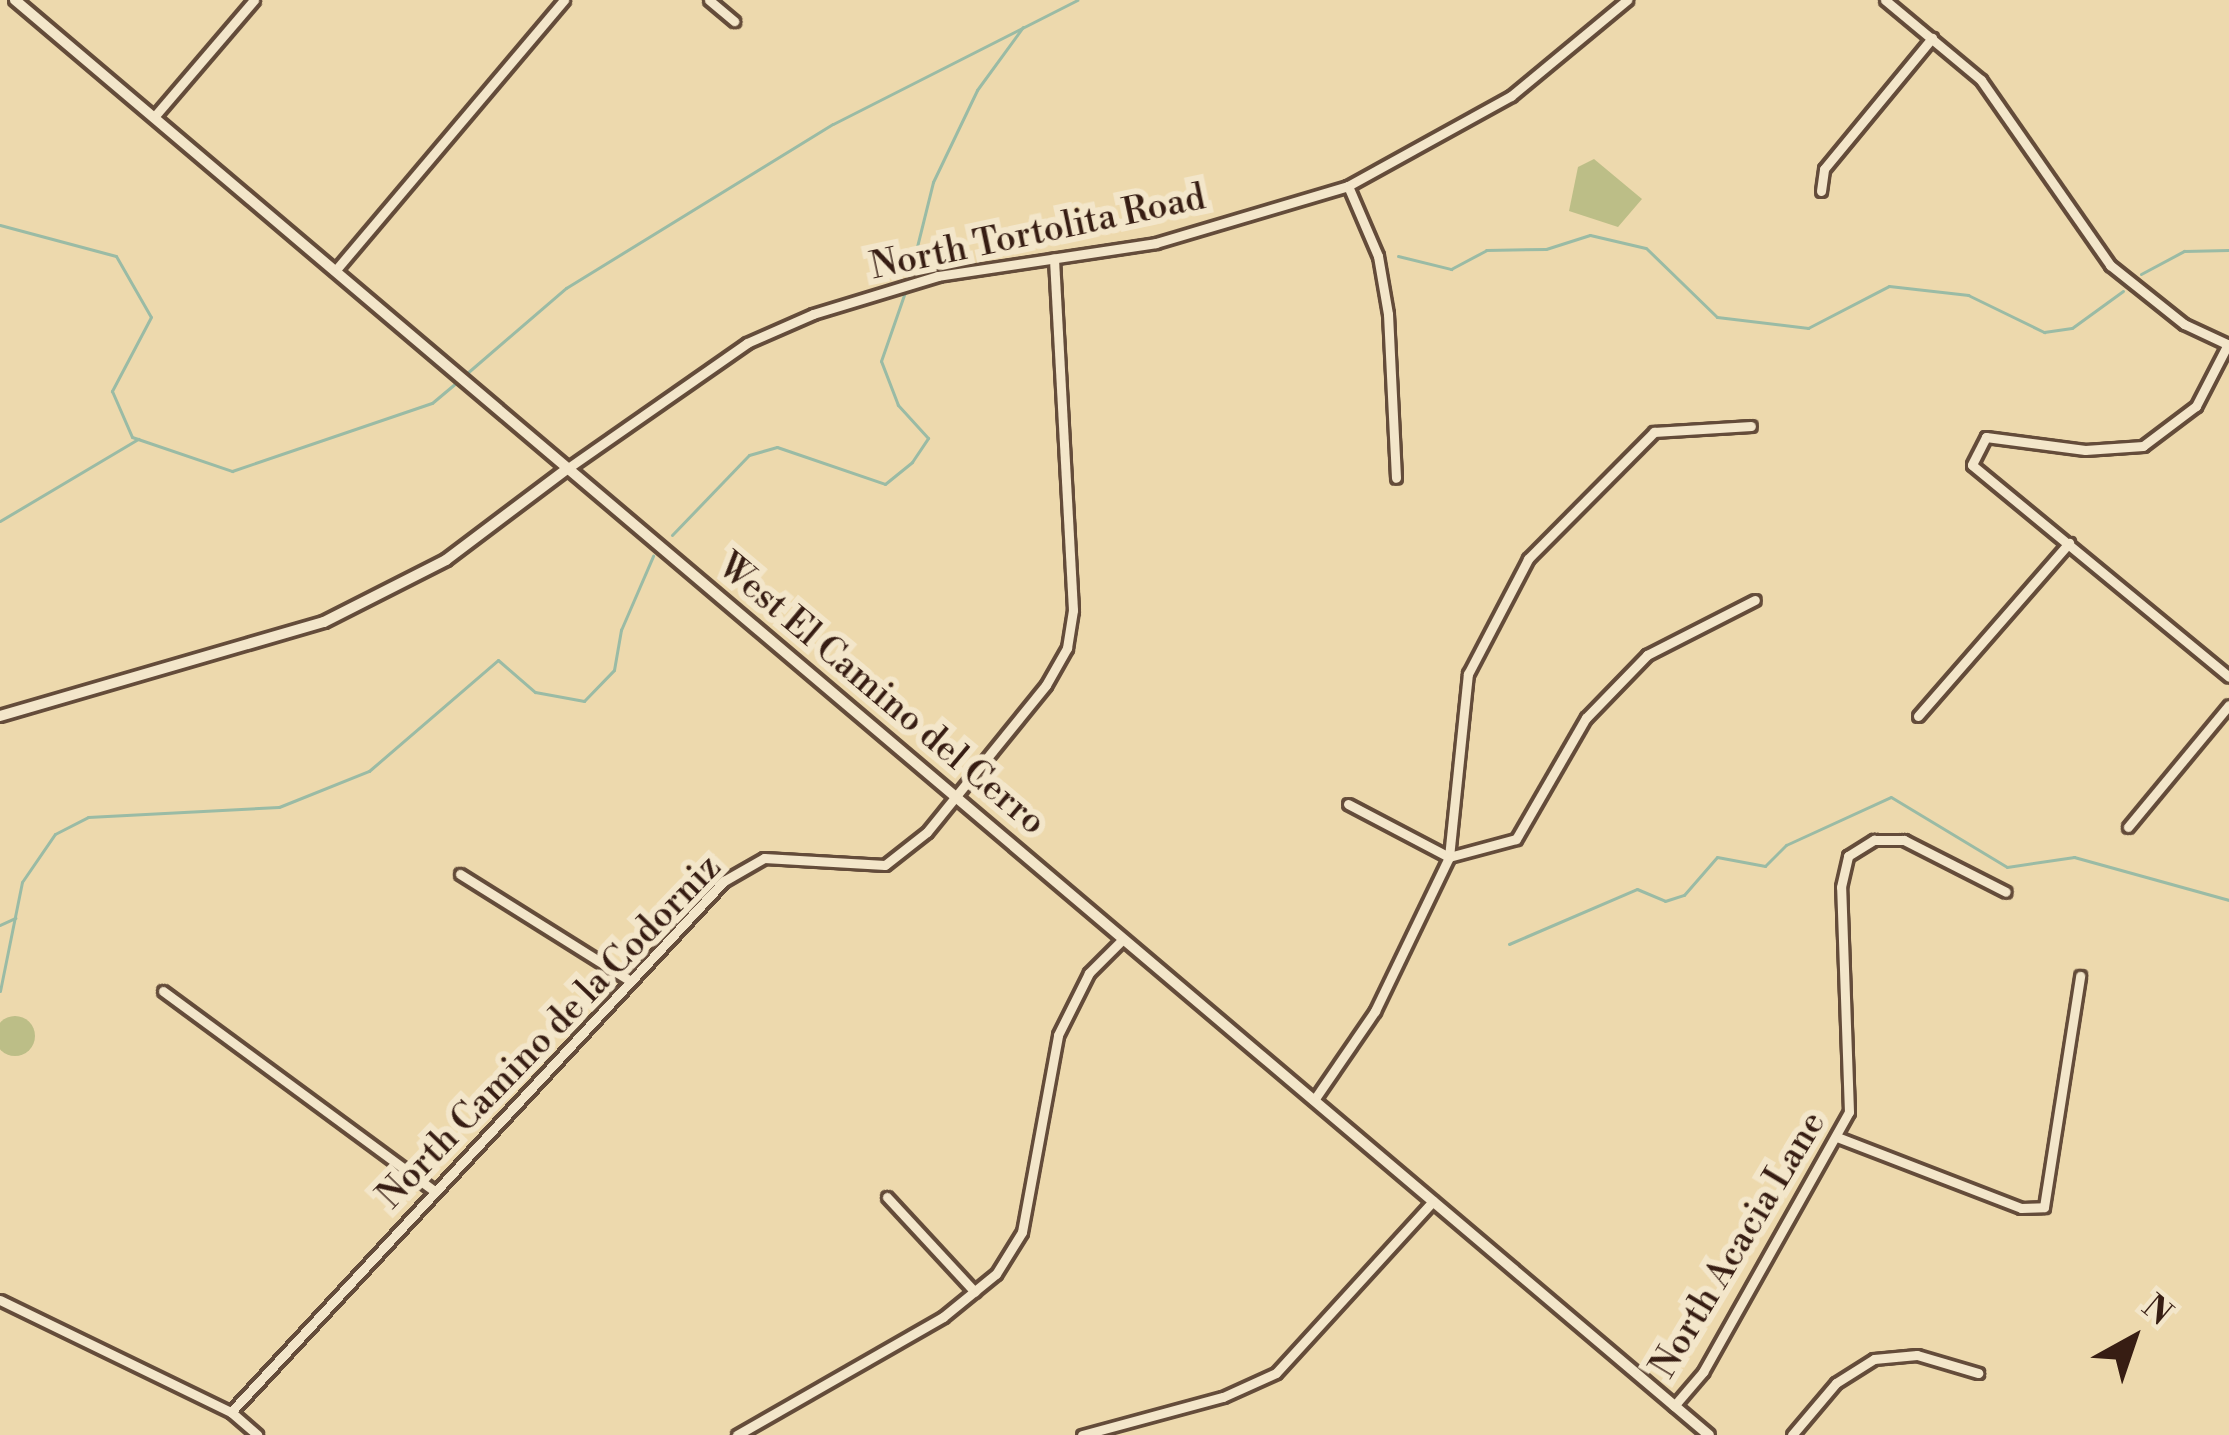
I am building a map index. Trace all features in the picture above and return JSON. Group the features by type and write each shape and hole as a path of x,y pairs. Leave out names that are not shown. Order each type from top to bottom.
{"street":[{"name":"West El Camino del Cerro","path":"15,0 1709,1435"},
{"path":"154,117 254,0"},
{"path":"335,271 564,0"},
{"path":"709,0 734,22"},
{"name":"North Tortolita Road","path":"0,716 323,622 440,564 747,343 813,314 938,276 1156,243 1348,186 1511,96 1627,0"},
{"path":"1885,0 1982,80 2110,266 2184,325 2229,345 2197,406 2144,446 2085,450 1986,437 1972,465 2229,677"},
{"path":"1821,191 1824,170 1932,38"},
{"path":"1348,186 1378,256 1388,314 1396,478"},
{"name":"North Camino de la Codorniz","path":"231,1412 629,980 735,872 764,859 884,865 956,797 1046,685 1071,632 1072,534 1054,259"},
{"path":"1314,1100 1375,1011 1450,856 1468,674 1528,559 1654,432 1751,426"},
{"path":"1918,716 2069,544"},
{"path":"1348,804 1450,856 1516,839 1586,718 1647,655 1755,600"},
{"path":"2128,827 2229,705"},
{"name":"North Acacia Lane","path":"1674,1406 1702,1372 1837,1137 1851,1084 1841,887 1848,856 1874,840 1904,840 2006,892"},
{"path":"460,874 629,980"},
{"path":"737,1435 975,1292 1022,1232 1058,1035 1072,999 1123,939"},
{"path":"1837,1137 2021,1208 2044,1207 2055,1176 2080,976"},
{"path":"163,992 433,1190"},
{"path":"887,1197 975,1292"},
{"path":"1082,1435 1222,1397 1276,1373 1433,1201"},
{"path":"0,1300 231,1412 257,1435"},
{"path":"1792,1435 1852,1368 1874,1359 1917,1355 1978,1372"}],"green space":[{"path":"1594,159 1642,199 1618,227 1569,211 1578,167"},
{"path":"15,1016 29,1022 35,1036 29,1050 15,1056 1,1050 -5,1036 1,1022"}],"waterway":[{"path":"466,374 566,288 833,124 1077,0"},
{"path":"908,283 933,182 977,90 1023,27"},
{"path":"0,225 116,256 151,317 112,391 132,437 232,471 432,403 459,380"},
{"path":"1398,256 1451,269 1486,250 1546,249 1590,235 1646,248 1717,317 1808,328 1889,286 1968,295 2044,332 2072,328 2123,291"},
{"path":"2141,274 2184,251 2229,250"},
{"path":"672,535 749,455 777,447 885,484 912,462 928,438 898,405 881,361 905,292"},
{"path":"0,521 138,439"},
{"path":"0,991 22,882 55,834 88,817 279,807 369,771 498,660 535,692 584,701 614,670 621,630 653,556"},
{"path":"1509,944 1637,889 1665,901 1684,895 1717,857 1765,866 1786,845 1891,797 2007,867 2074,857 2229,900"},
{"path":"0,925 15,918"}]}
